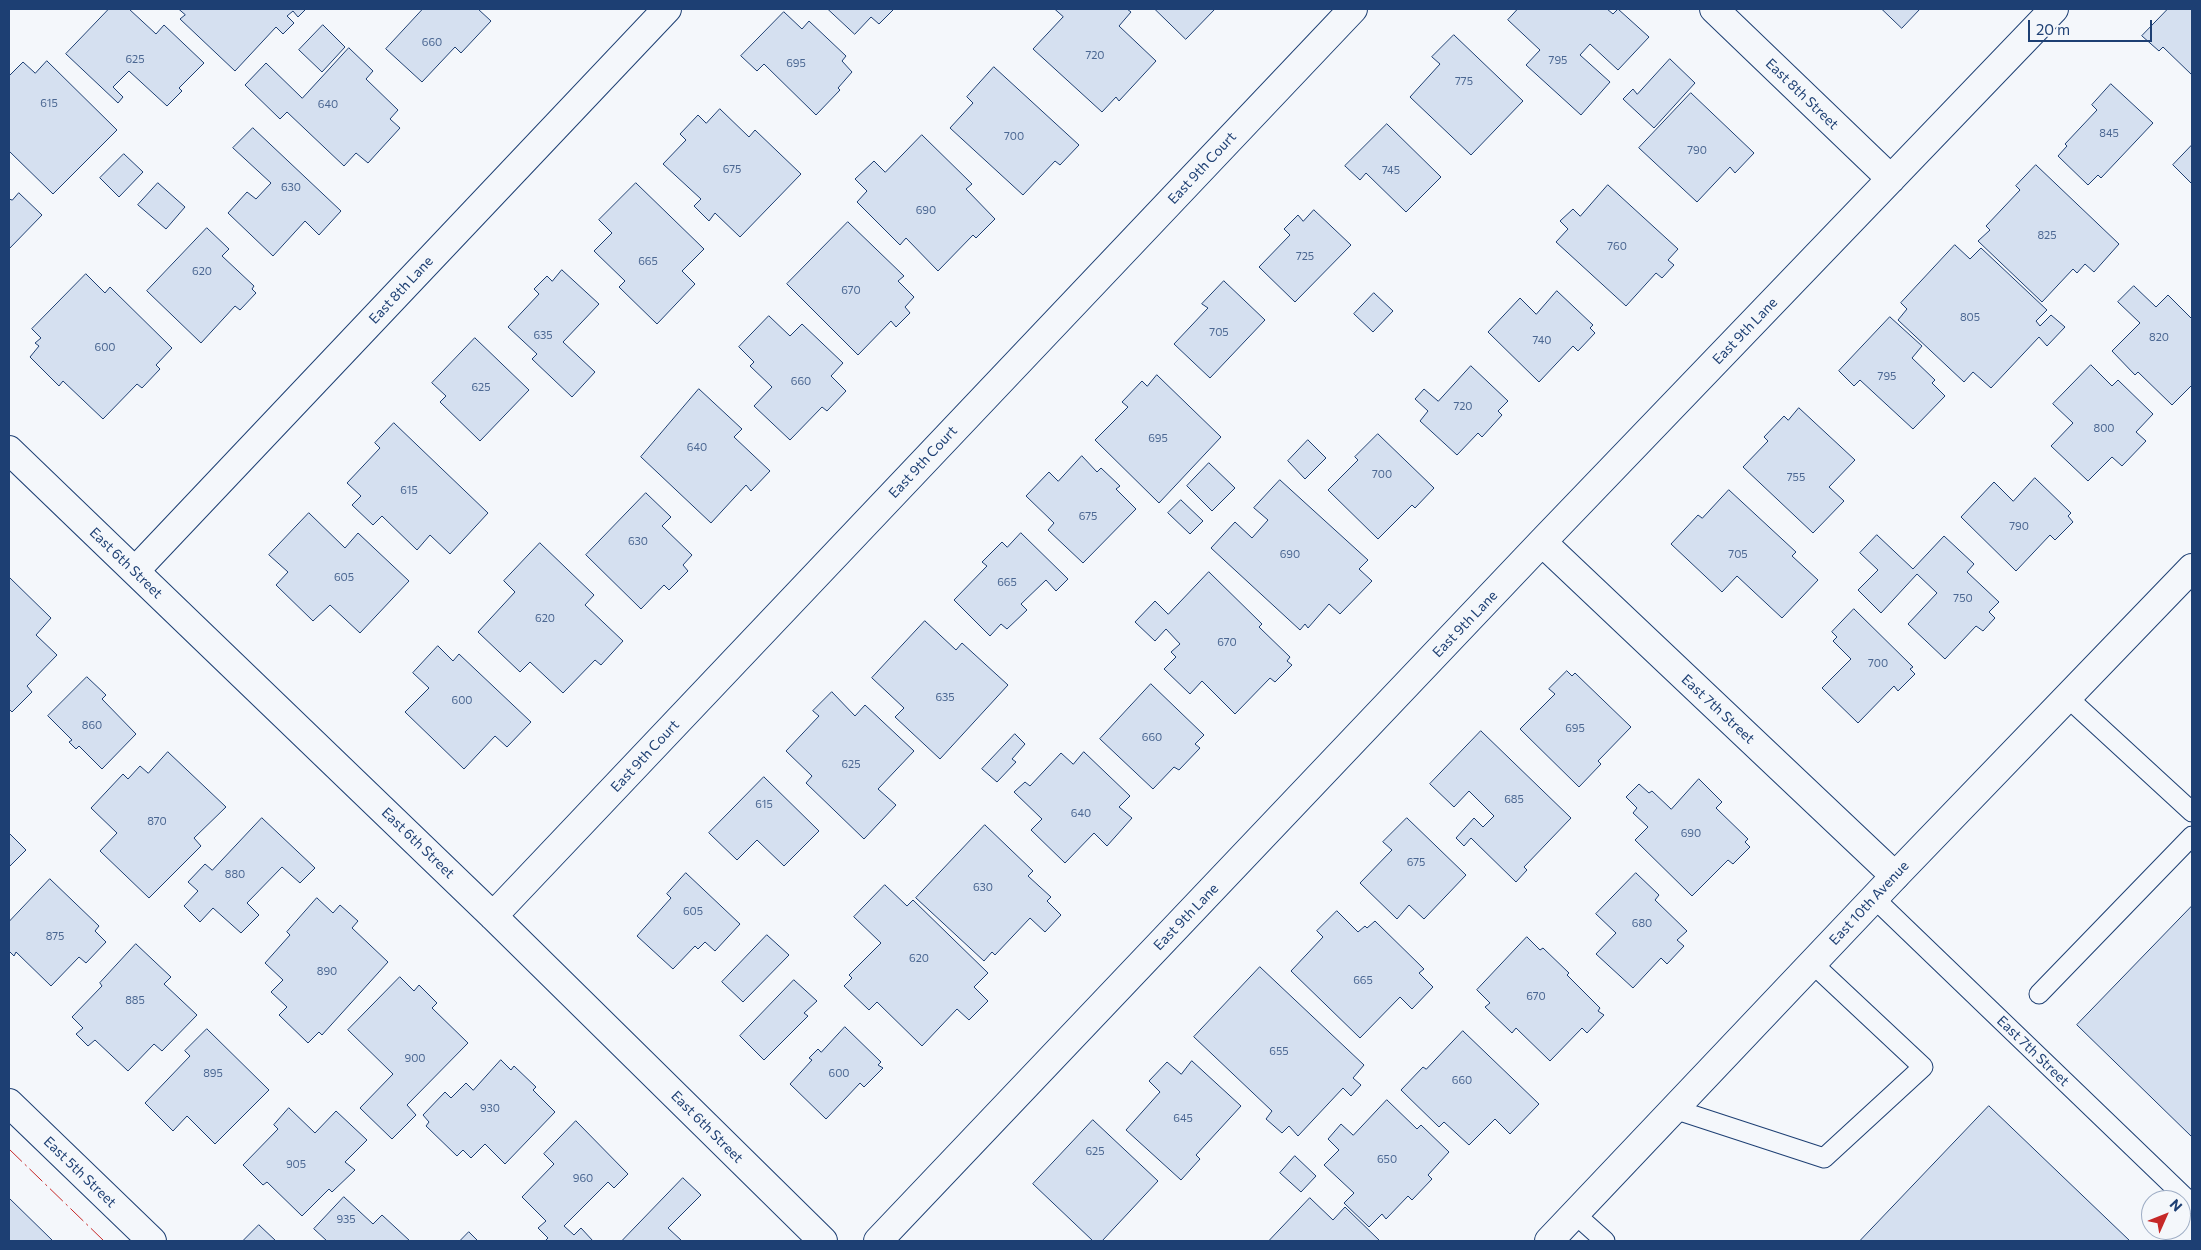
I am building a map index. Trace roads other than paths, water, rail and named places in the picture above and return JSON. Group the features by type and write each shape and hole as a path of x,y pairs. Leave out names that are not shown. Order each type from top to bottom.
{"street":[{"name":"East 8th Lane","path":"135,572 667,9"},
{"name":"East 9th Court","path":"493,916 1353,9"},
{"name":"East 8th Street","path":"1714,9 1890,179"},
{"name":"East 9th Lane","path":"878,1241 1542,542 2054,9"},
{"name":"East 6th Street","path":"9,450 493,916 823,1241"},
{"name":"East 7th Street","path":"1542,542 1895,876"},
{"name":"East 10th Avenue","path":"1549,1241 1895,876 2192,568"},
{"name":"East 5th Street","path":"9,1103 152,1241"}],"lane":[{"path":"2067,697 2192,812"},
{"path":"2039,994 2192,836"},
{"name":"East 7th Street","path":"1874,898 2192,1204"},
{"path":"1674,1110 1824,1158 1923,1066 1812,963"},
{"path":"1575,1214 1605,1241"}]}
